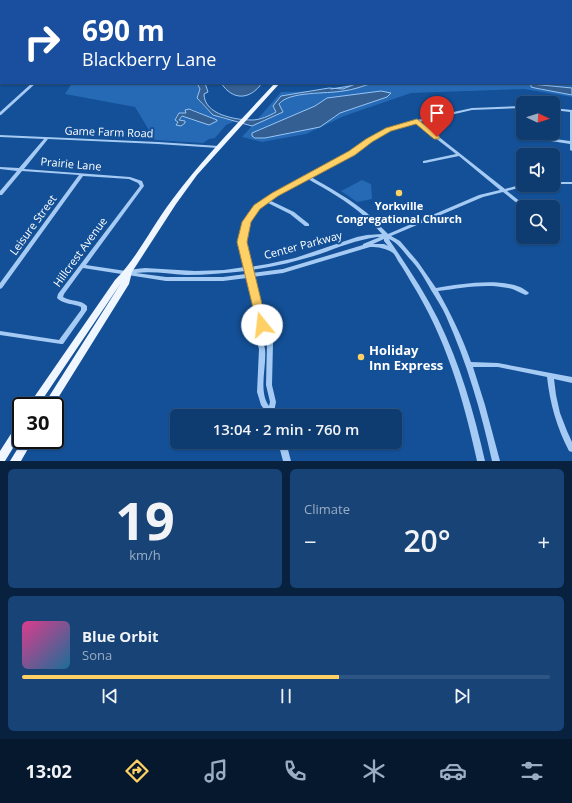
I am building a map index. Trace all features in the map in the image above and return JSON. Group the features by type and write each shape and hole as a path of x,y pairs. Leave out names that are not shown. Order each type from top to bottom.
{"main road":[{"path":"39,397 118,282 128,272 173,202 218,147 277,84"},
{"path":"54,397 125,284 128,272"},
{"path":"2,456 12,440"},
{"path":"15,461 22,449"},
{"path":"21,461 22,449"}],"street":[{"path":"0,114 33,84"},
{"path":"272,409 273,402 269,384 271,350 267,331 262,325 249,277 242,242 244,228 250,214 265,200 352,153 378,134 417,121 472,110 516,107"},
{"path":"560,110 572,111 572,150"},
{"path":"417,121 516,200"},
{"name":"Game Farm Road","path":"0,136 218,147"},
{"path":"0,194 47,138"},
{"path":"552,140 572,143"},
{"path":"425,162 458,155"},
{"name":"Prairie Lane","path":"0,168 130,178 140,182"},
{"name":"Leisure Street","path":"0,287 82,174"},
{"path":"308,177 350,202 386,235 397,241 407,252 434,290 460,340 469,364 496,461"},
{"name":"Hillcrest Avenue","path":"0,333 61,342 84,310 84,306 81,303 63,301 60,298 82,266 140,191 142,186 140,182"},
{"path":"560,183 572,183"},
{"name":"Center Parkway","path":"82,266 128,272 138,276 188,280 249,277 303,266 361,247 470,200 503,189 516,187"},
{"path":"265,200 292,213 307,225"},
{"path":"386,235 387,241 422,291 443,333 466,400 481,461"},
{"name":"Center Parkway","path":"128,272 141,269 196,273 248,269 296,260 370,236 386,235"},
{"name":"Center Parkway","path":"361,247 384,246 396,253"},
{"path":"434,290 492,285 512,286 526,293"},
{"path":"262,325 258,334 262,349 260,392 263,404 268,409"},
{"path":"469,364 498,365 572,380"},
{"path":"550,375 553,401 558,422 572,449"},
{"path":"284,449 287,461"}],"shaded area":[{"path":"71,84 198,84 200,89 197,98 209,111 223,119 235,121 226,125 215,138 209,139 203,143 155,140 135,107 65,94","holes":["189,109 192,109 217,120 202,122 184,116 178,120 185,121 178,122 176,117 179,113 186,113"]},
{"path":"198,84 205,84 208,92 204,94 205,101 209,107 215,111 222,115 238,119 252,120 264,118 276,112 273,106 281,96 329,88 343,89 356,84 370,84 354,89 336,92 291,97 279,104 283,112 252,126 213,115 197,98 200,89"},
{"path":"222,84 261,84 252,93 242,96 231,93"},
{"path":"354,84 571,84 572,97 524,89 411,93 344,116 306,134 262,142 242,137 252,126 259,122 257,120 281,92 322,91"},
{"path":"531,84 572,88 572,95 531,87"},
{"path":"381,91 391,93 387,97 340,113 320,127 265,138 255,138 252,136 252,133 315,106 327,98"},
{"path":"189,109 217,121 209,125 182,116 179,120 185,121 185,123 181,126 176,125 178,122 175,120 179,113 186,113 185,110"},
{"path":"362,180 371,184 372,199 357,202 341,191"}],"waterway":[{"path":"331,89 350,86"}],"place":[{"name":"Yorkville Congregational Church","path":"399,193"},
{"name":"Holiday Inn Express","path":"361,357"}],"route":[{"path":"262,325 255,302 242,242 242,234 250,214 265,200 352,153 377,135 389,130 417,121 437,137"}]}
